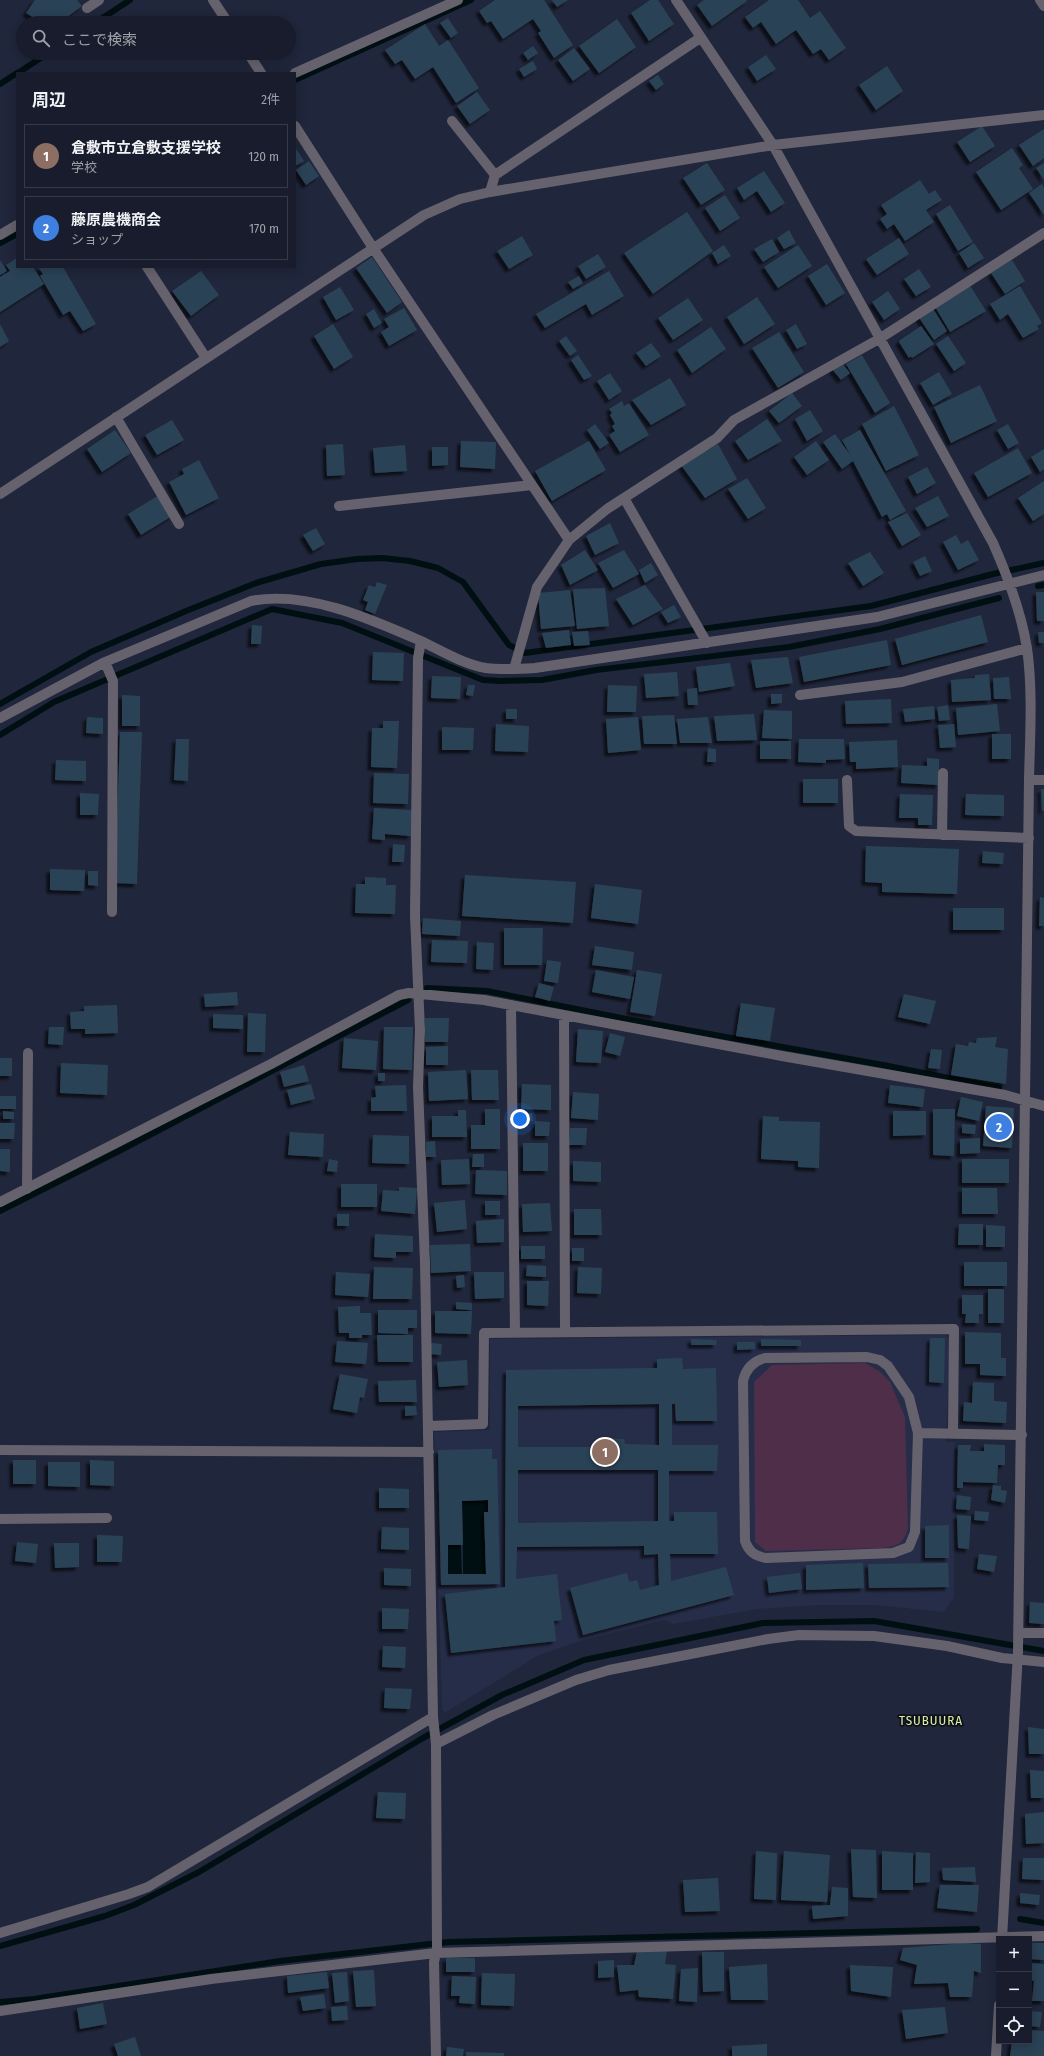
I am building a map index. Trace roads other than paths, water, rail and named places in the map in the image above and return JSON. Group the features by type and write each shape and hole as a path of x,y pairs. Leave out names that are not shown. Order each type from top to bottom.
{"street":[{"path":"87,8 99,0"},
{"path":"213,0 223,16"},
{"path":"296,73 458,0"},
{"path":"676,0 773,145 844,270 879,339 993,543 1007,574 1027,648 1030,700 1030,780 1019,1636 1002,1936"},
{"path":"1040,0 1044,6"},
{"path":"490,192 495,175 700,38"},
{"path":"253,60 260,72"},
{"path":"0,494 424,215 460,199 490,192 773,145 1044,115"},
{"path":"452,121 495,175"},
{"path":"296,128 373,248 569,540"},
{"path":"0,235 16,226"},
{"path":"514,669 537,587 569,540 607,509 717,438 734,420 879,339 1044,233"},
{"path":"148,268 206,358"},
{"path":"116,417 179,524"},
{"path":"339,506 532,485"},
{"path":"624,498 702,635"},
{"path":"0,718 57,686 107,667 251,601 268,597 305,600 372,621 420,650 485,668 514,669 535,668 702,635 877,617 1007,574 1044,575"},
{"path":"800,695 902,682 1027,648"},
{"path":"420,650 415,916 420,1030 418,1087 426,1262 433,1720 435,1740 436,1948 434,1962 436,2056"},
{"path":"107,667 113,681 112,912"},
{"path":"942,835 943,773"},
{"path":"847,780 848,826 856,831 1029,838"},
{"path":"1030,780 1044,780"},
{"path":"0,1202 271,1064 399,995 418,994 484,1000 564,1016 998,1094 1044,1106"},
{"path":"511,1005 515,1332"},
{"path":"564,1016 565,1331"},
{"path":"27,1189 28,1053"},
{"path":"429,1426 483,1424 484,1333 565,1331 954,1329 953,1433"},
{"path":"867,1357 880,1360 888,1366 909,1397 918,1432 915,1532 910,1547 893,1553 766,1558 758,1556 747,1548 745,1541 743,1381 745,1372 758,1360 765,1358 867,1357"},
{"path":"918,1432 1022,1435"},
{"path":"0,1450 429,1452"},
{"path":"0,1519 107,1518"},
{"path":"1019,1636 1044,1633"},
{"path":"435,1740 576,1680 609,1670 768,1639 799,1635 874,1636 947,1646 1002,1658 1018,1656 1044,1662"},
{"path":"0,1933 148,1887 433,1720"},
{"path":"1032,1937 1044,1936"},
{"path":"0,2011 211,1979 436,1948 996,1938"},
{"path":"996,2056 999,2008"}],"waterway":[{"path":"106,16 130,0"},
{"path":"296,80 471,0"},
{"path":"20,72 38,60"},
{"path":"0,84 16,74"},
{"path":"0,243 16,235"},
{"path":"0,704 91,652 186,611 256,583 321,564 357,559 382,558 410,561 438,568 463,582 509,645 525,653 871,606 993,574 1044,563"},
{"path":"1038,586 1044,585"},
{"path":"0,735 54,702 272,609 342,623 483,680 500,681 542,680 596,670 789,647 880,629 999,598"},
{"path":"427,988 487,991 631,1020 883,1065 999,1088"},
{"path":"0,1211 119,1151 408,1000"},
{"path":"0,1946 105,1916 134,1905 199,1872 423,1738 502,1695 584,1660 763,1623 874,1621 1044,1651"},
{"path":"1020,1919 1044,1923"},
{"path":"0,2002 34,1999 280,1961 448,1942 977,1929"}],"place":[{"name":"藤原農機商会","path":"999,1127"},
{"name":"倉敷市立倉敷支援学校","path":"605,1452"}],"district":[{"name":"TSUBUURA","path":"931,1720"}]}
